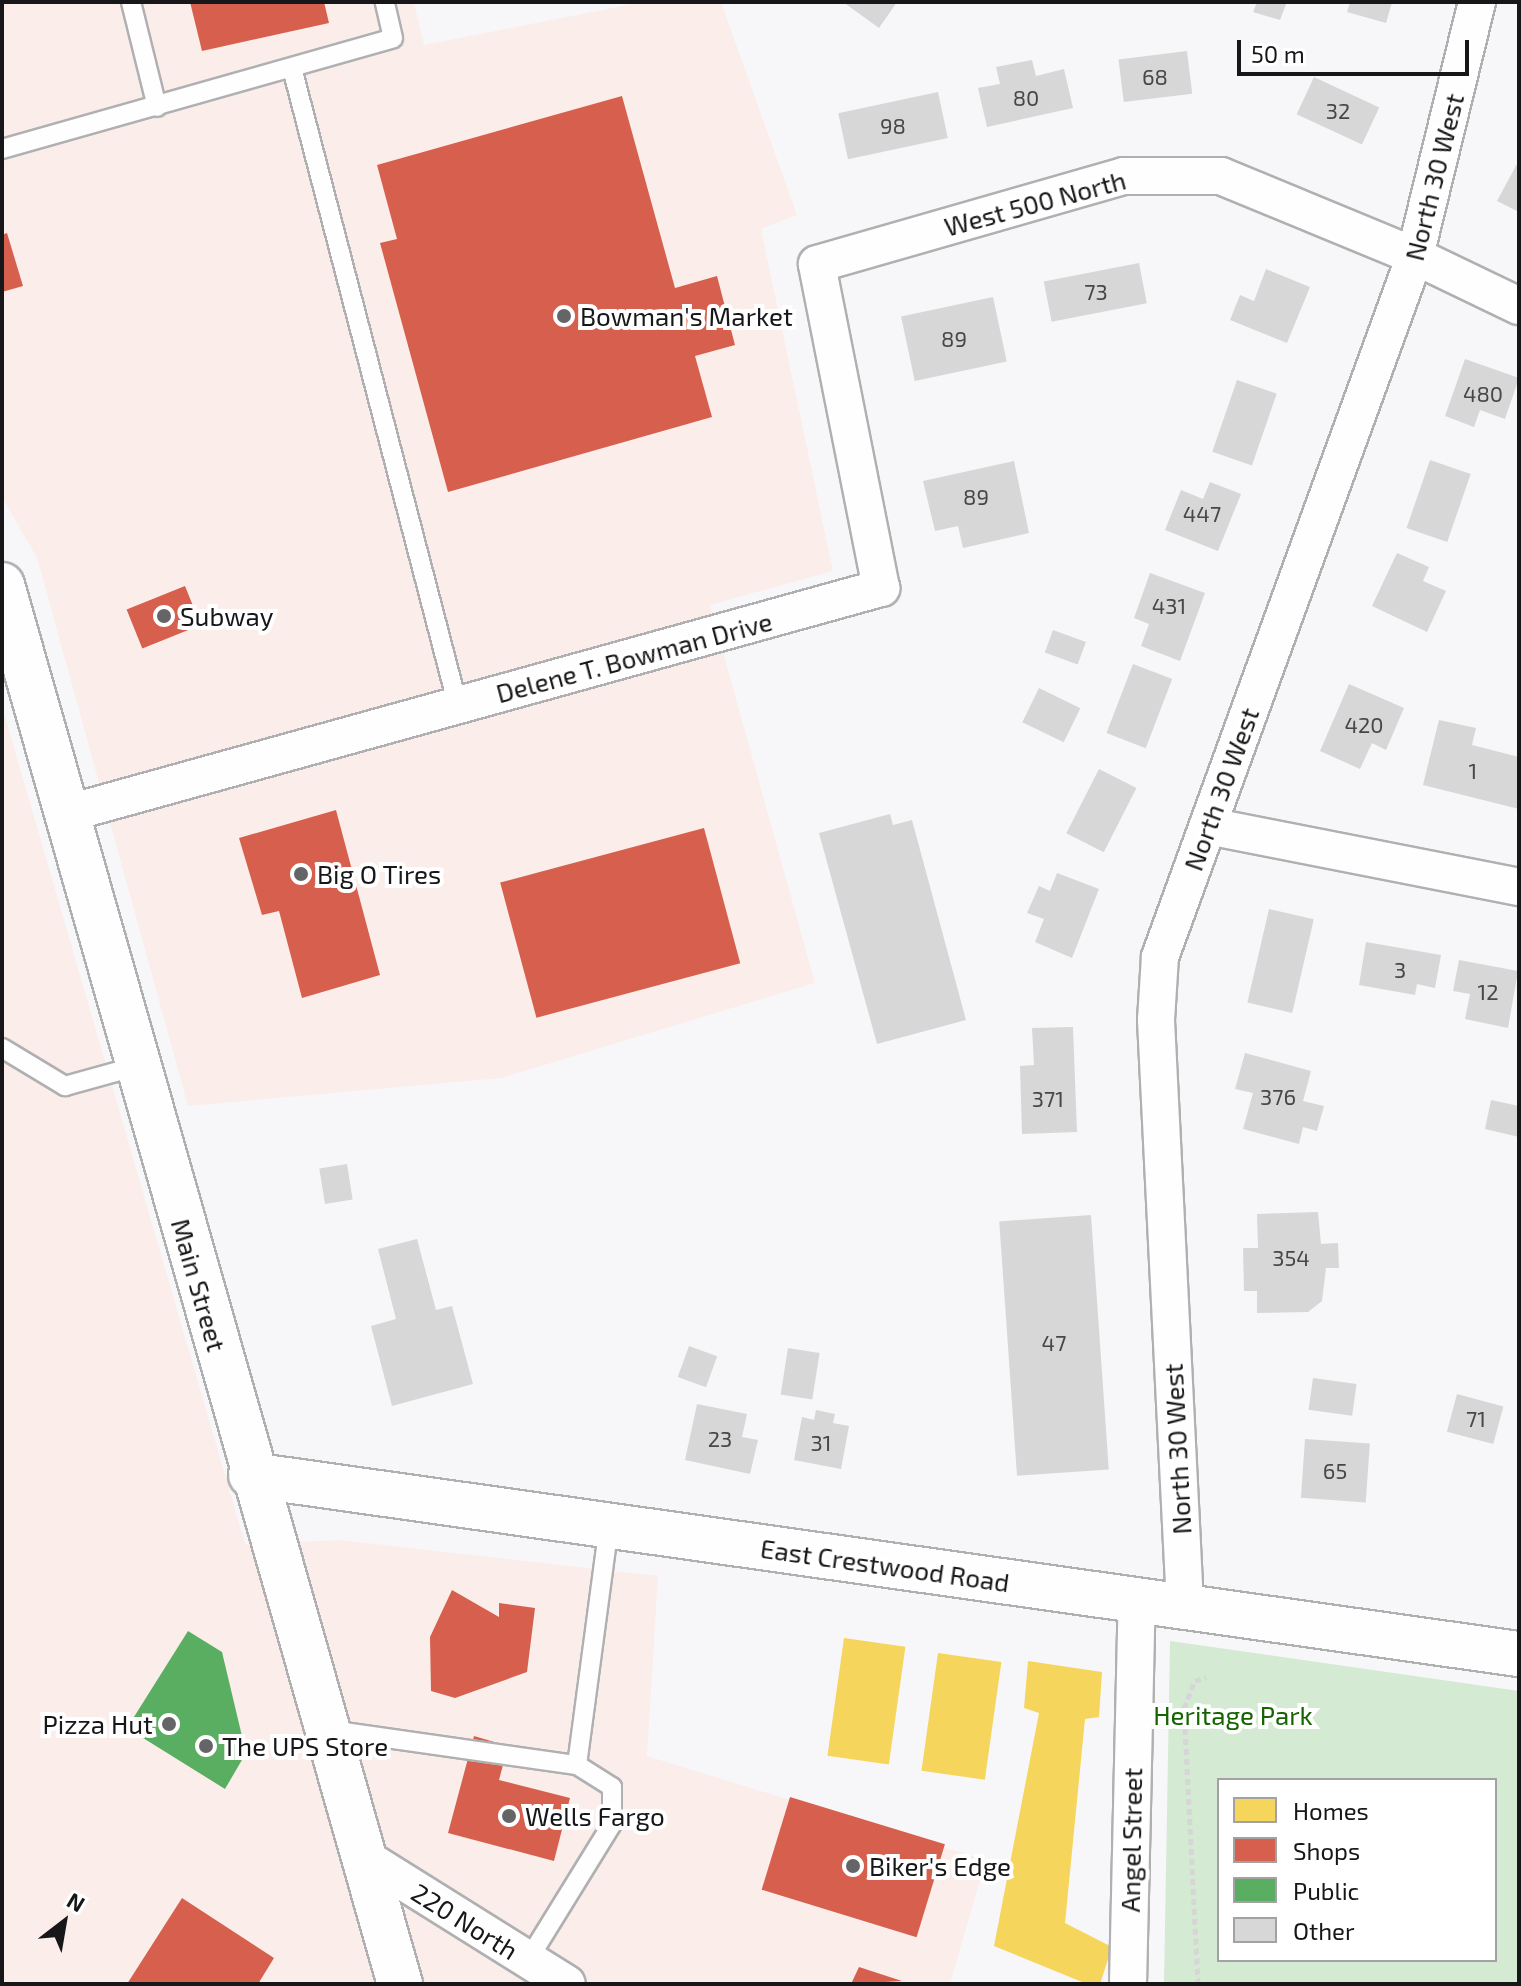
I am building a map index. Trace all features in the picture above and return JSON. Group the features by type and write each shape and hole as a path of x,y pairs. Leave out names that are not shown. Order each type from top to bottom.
{"main road":[{"name":"Main Street","path":"2,585 69,813 251,1475 400,1984"},
{"name":"East Crestwood Road","path":"251,1475 1519,1654"}],"street":[{"name":"North 30 West","path":"1185,1605 1156,1020 1160,957 1415,256 1477,2"},
{"name":"West 500 North","path":"817,264 1124,176 1221,176 1415,256 1519,306"},
{"name":"Delene T. Bowman Drive","path":"69,813 881,588 817,264"},
{"path":"1208,826 1519,887"},
{"name":"Angel Street","path":"1128,1984 1137,1599"},
{"name":"220 North","path":"364,1857 567,1984"}],"lane":[{"path":"131,2 157,107"},
{"path":"5,144 157,107 393,38 385,2"},
{"path":"292,68 458,706"},
{"path":"2,1048 65,1086 137,1066"},
{"path":"577,1765 609,1524"},
{"path":"328,1730 577,1765 612,1787 612,1824 528,1960"}],"path":[{"path":"1198,1984 1184,1708 1195,1681 1206,1677"}],"shaded area":[{"path":"2,2 414,2 424,45 643,2 721,2 797,215 761,229 833,571 710,605 815,983 501,1078 188,1106 37,558 2,497"},
{"path":"2,706 245,1544 340,1540 658,1576 647,1756 986,1860 950,1984 2,1984"}],"green space":[{"name":"Heritage Park","path":"1170,1641 1519,1691 1519,1984 1164,1984"}],"building: Homes":[{"path":"844,1638 905,1647 889,1764 827,1756"},
{"path":"938,1653 1001,1662 985,1780 921,1771"},
{"path":"1028,1661 1102,1672 1099,1717 1085,1719 1065,1923 1112,1947 1100,1984 1087,1984 994,1946 1039,1713 1024,1708"}],"building: Shops":[{"path":"190,2 324,2 329,23 202,51"},
{"name":"Bowman's Market","path":"622,96 675,288 717,276 735,345 695,356 712,417 448,492 380,243 397,239 377,165"},
{"path":"7,233 23,286 2,292 2,235"},
{"name":"Subway","path":"185,586 201,625 142,649 127,610"},
{"name":"Big O Tires","path":"336,810 380,975 302,998 279,911 262,915 239,838"},
{"path":"704,828 740,963 536,1018 500,883"},
{"path":"452,1590 499,1617 499,1603 535,1608 527,1672 455,1698 431,1691 430,1637"},
{"name":"Wells Fargo","path":"474,1736 508,1746 499,1780 570,1798 554,1861 448,1833"},
{"name":"Biker's Edge","path":"790,1797 945,1844 917,1937 762,1890"},
{"path":"182,1898 274,1958 258,1984 127,1984"},
{"path":"859,1967 902,1981 851,1984"}],"building: Public":[{"path":"188,1631 222,1652 246,1753 225,1789 127,1728"}],"building: Other":[{"path":"843,2 897,2 879,28"},
{"path":"1257,2 1287,2 1280,20 1253,12"},
{"path":"1350,2 1392,2 1386,23 1347,12"},
{"path":"1187,51 1192,94 1124,102 1119,59"},
{"path":"1032,60 1036,76 1064,69 1073,108 987,127 978,88 1000,84 996,67"},
{"path":"1314,77 1379,107 1362,145 1297,114"},
{"path":"938,92 948,138 848,159 838,113"},
{"path":"1519,160 1519,212 1497,201"},
{"path":"1139,263 1147,303 1052,322 1044,282"},
{"path":"1266,269 1310,287 1287,343 1230,320 1240,295 1254,301"},
{"path":"993,297 1007,362 915,381 901,317"},
{"path":"1465,359 1519,378 1505,419 1480,410 1474,427 1445,416"},
{"path":"1237,380 1277,394 1252,466 1212,452"},
{"path":"1430,460 1471,474 1447,542 1407,528"},
{"path":"1014,461 1029,533 963,548 958,526 935,531 923,481"},
{"path":"1210,482 1241,494 1218,551 1165,530 1181,490 1203,499"},
{"path":"1397,553 1429,567 1423,581 1446,591 1427,632 1372,606"},
{"path":"1150,573 1205,593 1180,661 1141,646 1149,624 1134,618"},
{"path":"1053,630 1086,642 1078,665 1045,653"},
{"path":"1133,664 1172,679 1146,748 1106,733"},
{"path":"1349,684 1404,708 1386,750 1372,743 1360,769 1320,751"},
{"path":"1039,688 1080,708 1064,742 1022,722"},
{"path":"1439,720 1476,728 1472,745 1519,757 1519,809 1423,785"},
{"path":"1099,769 1136,788 1104,852 1066,833"},
{"path":"890,814 893,825 912,820 966,1020 877,1044 819,833"},
{"path":"1057,873 1099,889 1072,958 1035,942 1044,919 1027,913 1039,886 1050,891"},
{"path":"1269,909 1314,919 1292,1013 1247,1003"},
{"path":"1366,942 1441,955 1435,988 1417,984 1415,995 1359,985"},
{"path":"1459,960 1518,971 1508,1028 1465,1019 1470,994 1453,991"},
{"path":"1073,1027 1077,1132 1022,1134 1020,1066 1034,1065 1032,1028"},
{"path":"1245,1053 1311,1071 1303,1101 1324,1106 1317,1131 1303,1127 1299,1144 1243,1129 1253,1093 1235,1089"},
{"path":"1491,1100 1519,1106 1519,1137 1485,1129"},
{"path":"347,1164 353,1200 325,1204 319,1168"},
{"path":"1318,1212 1321,1244 1338,1243 1339,1268 1326,1268 1322,1301 1308,1312 1257,1313 1257,1291 1244,1291 1243,1248 1258,1248 1257,1214"},
{"path":"1091,1215 1109,1469 1017,1476 999,1221"},
{"path":"417,1239 436,1310 452,1306 473,1384 392,1406 371,1326 396,1319 378,1249"},
{"path":"689,1346 717,1356 706,1387 678,1377"},
{"path":"788,1348 820,1353 812,1399 781,1394"},
{"path":"1313,1378 1357,1384 1352,1416 1309,1410"},
{"path":"1457,1394 1503,1406 1493,1444 1447,1432"},
{"path":"697,1404 747,1414 742,1437 758,1440 750,1474 685,1460"},
{"path":"816,1410 835,1414 833,1423 849,1426 841,1469 794,1460 802,1417 814,1420"},
{"path":"1305,1439 1370,1444 1366,1502 1301,1498"}],"place":[{"name":"Bowman's Market","path":"564,316"},
{"name":"Subway","path":"164,616"},
{"name":"Big O Tires","path":"301,874"},
{"name":"Pizza Hut","path":"169,1724"},
{"name":"The UPS Store","path":"206,1746"},
{"name":"Wells Fargo","path":"509,1816"},
{"name":"Biker's Edge","path":"853,1866"}]}
